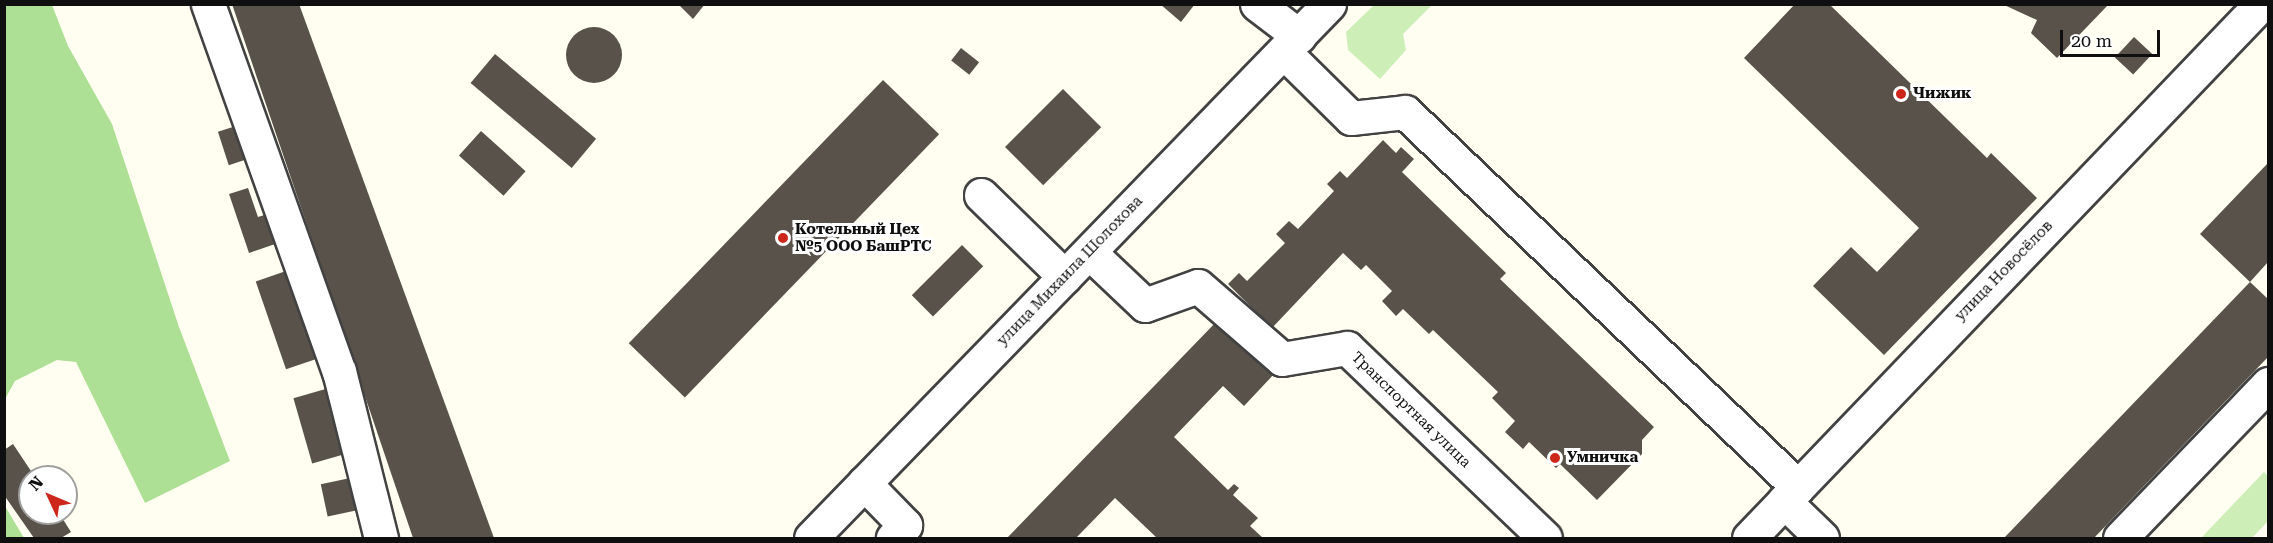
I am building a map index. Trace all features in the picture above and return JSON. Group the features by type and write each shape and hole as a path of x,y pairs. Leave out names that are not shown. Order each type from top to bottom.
{"street":[{"path":"208,4 339,371 381,538"},
{"path":"1257,4 1351,118 1405,112 1791,494 1822,538"},
{"name":"улица Михаила Шолохова","path":"811,538 1329,4"},
{"name":"улица Новосёлов","path":"1749,538 2261,4"},
{"path":"981,195 1065,277"},
{"name":"Транспортная улица","path":"1089,252 1145,305 1198,286 1282,359 1347,348 1545,538"},
{"path":"2120,538 2268,384"},
{"path":"864,483 905,525 893,538"}],"green space":[{"path":"5,4 52,5 68,46 112,124 179,327 230,461 145,503 76,362 57,360 15,381 5,399"},
{"path":"1374,5 1432,5 1403,34 1406,50 1380,79 1348,50 1346,32"},
{"path":"2264,472 2268,476 2268,521 2252,538 2201,538"},
{"path":"5,506 24,538 5,538"}],"building":[{"path":"232,4 299,4 494,538 413,538"},
{"path":"678,4 705,4 693,19"},
{"path":"1160,4 1195,4 1181,22"},
{"path":"1795,4 1829,4 1987,158 1991,153 2037,198 1884,355 1813,286 1851,247 1877,272 1919,228 1744,58"},
{"path":"2002,4 2109,4 2057,58 2031,33 2037,20"},
{"path":"588,27 600,27 610,31 618,39 622,55 618,71 610,79 600,83 588,83 578,79 570,71 566,61 566,49 570,39 578,31"},
{"path":"2134,37 2152,54 2133,75 2115,57"},
{"path":"961,48 979,62 969,75 951,61"},
{"path":"495,54 596,139 572,168 471,83"},
{"name":"Котельный Цех №5 ООО БашРТС","path":"883,80 939,134 685,397 629,343"},
{"path":"1063,89 1101,127 1043,185 1005,147"},
{"path":"236,126 247,159 229,165 218,132"},
{"path":"481,131 526,171 504,196 459,156"},
{"path":"1383,140 1396,153 1401,147 1414,159 1402,172 1506,273 1500,279 1654,427 1642,440 1642,454 1597,500 1560,464 1556,468 1529,442 1523,449 1505,432 1515,421 1492,398 1498,392 1433,330 1429,334 1403,309 1396,316 1382,301 1392,291 1366,265 1361,270 1343,253 1272,328 1228,284 1239,273 1247,281 1285,243 1276,234 1289,221 1298,229 1334,191 1327,184 1340,171 1347,178"},
{"path":"2268,163 2268,262 2250,282 2200,234"},
{"path":"248,188 258,217 274,212 284,241 249,253 229,194"},
{"path":"962,245 983,266 933,316 912,295"},
{"path":"286,271 316,359 286,369 256,281"},
{"path":"2250,282 2268,299 2268,357 2094,538 2004,538"},
{"path":"1219,319 1275,373 1244,406 1223,386 1174,437 1228,490 1234,484 1239,488 1233,495 1258,518 1250,526 1263,538 1157,538 1115,498 1076,538 1007,538"},
{"path":"329,388 348,453 312,464 293,398"},
{"path":"13,444 27,465 18,465 18,515 4,495 4,450"},
{"path":"355,477 362,509 328,517 321,484"},
{"path":"25,525 67,525 71,532 61,538 34,538"}],"place":[{"name":"Чижик","path":"1901,94"},
{"name":"Котельный Цех №5 ООО БашРТС","path":"783,238"},
{"name":"Умничка","path":"1555,458"}]}
